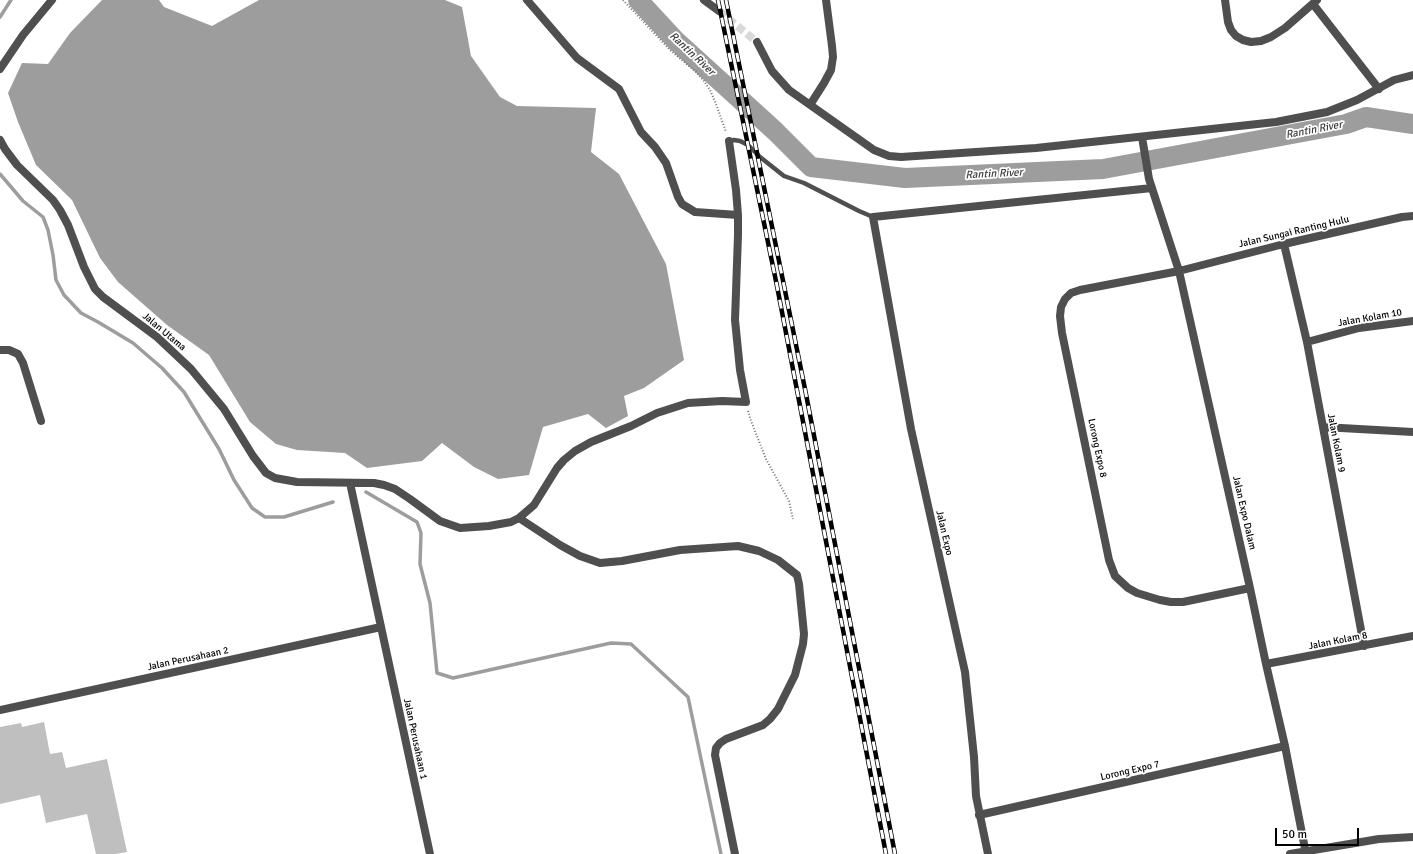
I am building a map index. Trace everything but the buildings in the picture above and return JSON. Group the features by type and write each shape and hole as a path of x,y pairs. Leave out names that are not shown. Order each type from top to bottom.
{"street":[{"path":"527,0 577,58 619,89 641,132 655,147 666,163 682,204 695,212 738,216"},
{"path":"704,0 719,11"},
{"path":"810,105 831,70 832,46 826,0"},
{"path":"1225,0 1228,22 1231,30 1236,36 1251,42 1262,41 1272,37 1285,28 1315,2 1379,90"},
{"path":"0,69 47,1"},
{"path":"757,42 776,77 789,90 874,150 889,156 901,157 1036,148 1276,122 1327,112 1379,90 1394,80 1413,75"},
{"name":"Jalan Expo Dalam","path":"1142,137 1149,179 1179,271 1285,746 1305,852"},
{"name":"Jalan Utama","path":"0,140 17,165 53,200 60,210 84,267 96,289 103,297 157,337 192,370 224,409 266,474 283,481 384,484 410,499 440,522 460,528 489,526 512,522 519,518"},
{"path":"729,141 738,216 735,320 740,370 746,402 709,401 688,403 657,413 631,426 591,442 575,451 564,460 557,468 534,505 519,518 566,549 600,563 622,562 692,549 738,546 759,551 778,560 796,575 799,584 804,634 795,675 778,709 770,719 763,725 720,743 716,748 715,755 735,854"},
{"path":"873,216 1152,188"},
{"name":"Jalan Expo","path":"873,216 912,429 965,672 974,750 976,796 988,854"},
{"name":"Jalan Sungai Ranting Hulu","path":"1179,271 1284,244 1402,217 1413,216"},
{"name":"Jalan Kolam 9","path":"1284,244 1307,342 1364,646"},
{"name":"Lorong Expo 8","path":"1179,271 1080,290 1071,293 1065,299 1061,307 1060,316 1062,333 1109,560 1115,576 1128,588 1137,593 1160,600 1183,602 1250,588"},
{"name":"Jalan Kolam 10","path":"1307,342 1359,328 1413,321"},
{"path":"0,350 9,350 18,354 23,362 41,421"},
{"path":"1323,427 1413,432"},
{"name":"Jalan Perusahaan 1","path":"350,483 430,854"},
{"name":"Jalan Perusahaan 2","path":"0,710 381,627"},
{"name":"Jalan Kolam 8","path":"1266,664 1413,636"},
{"name":"Lorong Expo 7","path":"979,815 1285,746"},
{"path":"1290,854 1379,839 1413,837"}],"lane":[{"path":"729,141 740,140 784,176 804,183 859,211 873,216"}],"path":[{"path":"623,0 670,50 696,72 704,81 716,104 729,141"},
{"path":"746,402 753,427 766,459 788,500 793,519"}],"shaded area":[{"path":"102,0 159,0 164,7 212,26 259,0 445,0 462,7 471,56 500,97 517,106 596,108 591,152 619,174 666,264 684,360 644,388 624,396 628,416 606,428 588,414 543,427 529,475 498,479 474,467 442,443 422,461 367,468 345,453 297,450 276,444 250,422 209,355 167,325 118,282 100,258 72,200 36,165 18,122 8,93 22,63 48,64 70,33"}],"waterway":[{"path":"0,17 11,0"},
{"name":"Rantin River","path":"638,0 676,41 775,131 811,167 905,178 1103,169 1346,124 1366,117 1413,124"},
{"path":"0,174 23,201 43,217 48,230 56,280 64,295 81,313 133,343 162,368 184,392 219,449 234,480 252,508 265,517 284,517 333,502"},
{"path":"366,492 417,522 421,533 420,564 430,603 437,673 453,678 611,643 631,644 688,697 721,854"}],"tunnel":[{"path":"719,11 757,42"}],"railway":[{"path":"718,0 777,286 886,854"},
{"path":"726,0 805,389 895,854"}]}
